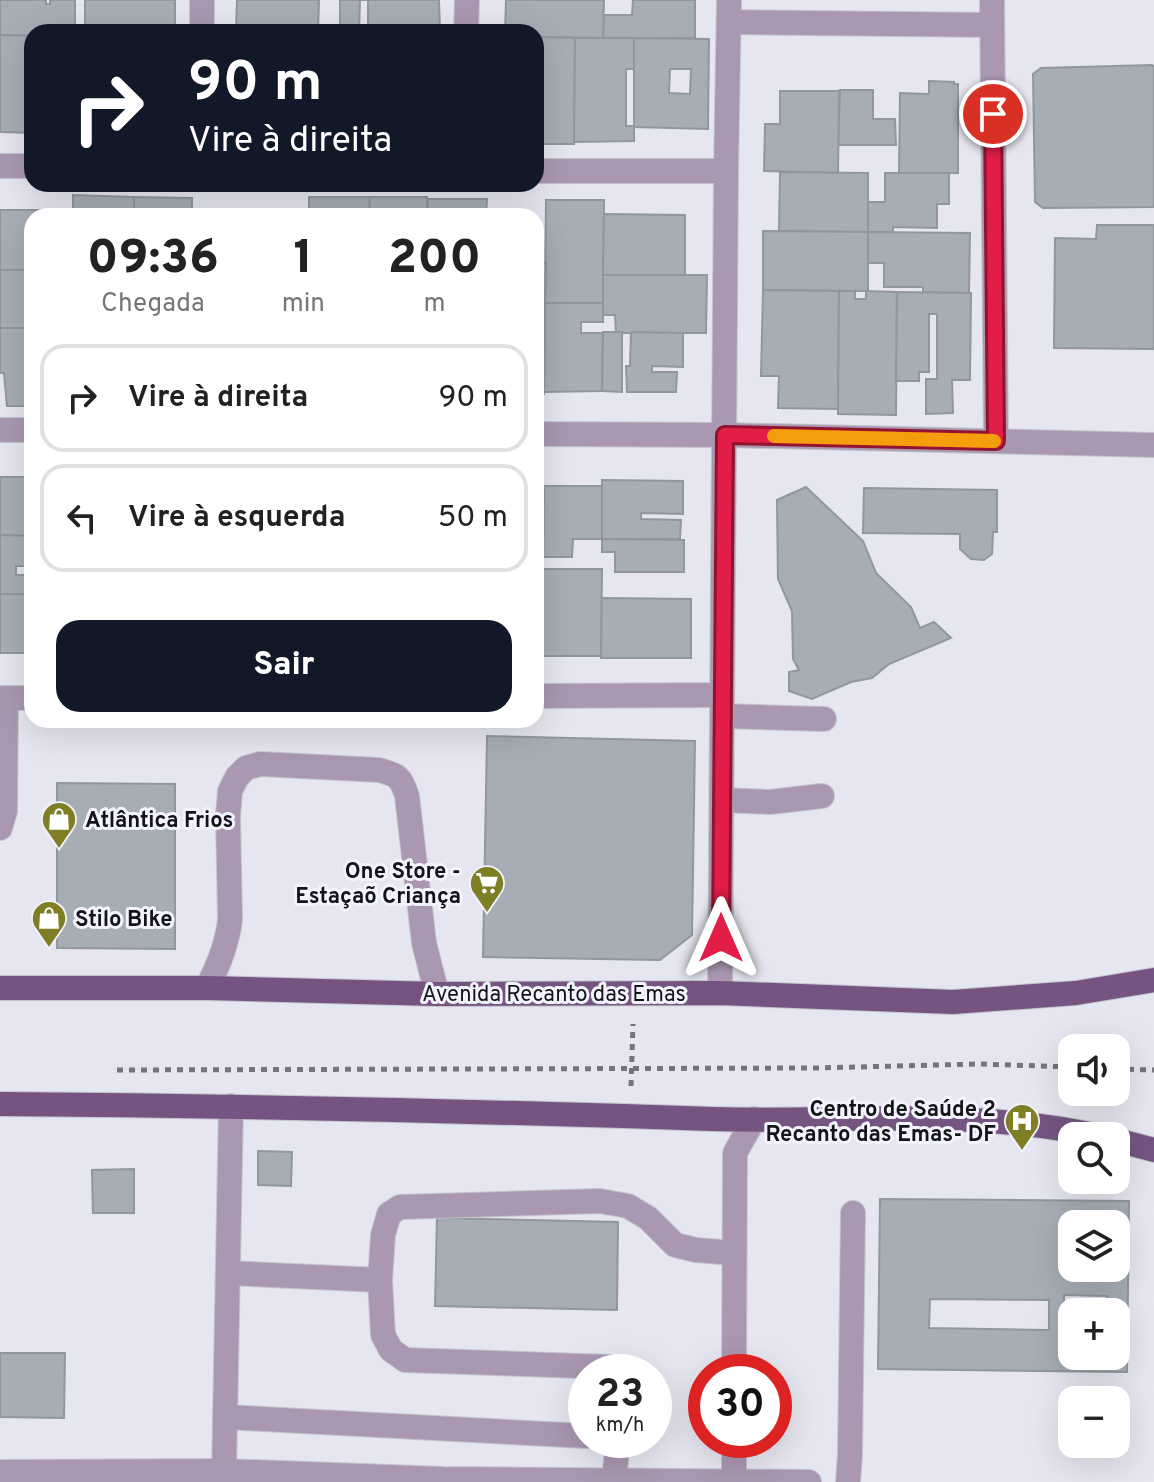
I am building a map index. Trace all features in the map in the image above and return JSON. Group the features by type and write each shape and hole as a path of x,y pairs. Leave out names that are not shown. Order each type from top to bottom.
{"main road":[{"name":"Avenida Recanto das Emas","path":"0,988 207,988 437,994 720,993 953,1002 1076,993 1154,980"},
{"path":"0,1104 231,1106 716,1119 990,1120 1058,1128"},
{"path":"1130,1144 1154,1150"}],"street":[{"path":"202,0 202,24"},
{"path":"466,24 467,0"},
{"path":"992,0 996,441"},
{"path":"720,993 729,11 992,25"},
{"path":"0,166 24,166"},
{"path":"544,171 726,171"},
{"path":"0,430 24,430"},
{"path":"544,434 1154,445"},
{"path":"544,696 722,706 824,719"},
{"path":"0,828 5,811 3,698 24,698"},
{"path":"207,988 221,960 230,920 230,791 246,768 260,764 379,770 395,774 403,782 424,943 437,994"},
{"path":"722,800 770,802 822,796"},
{"path":"224,1471 231,1106"},
{"path":"716,1119 735,1153"},
{"path":"734,1354 735,1153 754,1119"},
{"path":"568,1366 405,1360 391,1350 383,1335 380,1280 383,1235 389,1214 400,1207 600,1201 628,1206 648,1218 675,1245 734,1253"},
{"path":"848,1482 853,1213"},
{"path":"228,1273 380,1280"},
{"path":"225,1417 568,1435"},
{"path":"614,1480 616,1458"},
{"path":"734,1458 734,1481"},
{"path":"0,1472 224,1471 443,1481 809,1482"}],"path":[{"path":"629,1115 634,993"},
{"path":"108,1070 815,1068 979,1064 1058,1067"},
{"path":"1130,1069 1154,1070"}],"building":[{"path":"0,0 46,0 46,4 50,4 50,0 75,0 75,24 24,24 24,36 0,35"},
{"path":"85,0 175,0 175,24 85,24"},
{"path":"237,0 319,0 318,24 236,24"},
{"path":"340,0 360,0 359,24 340,24"},
{"path":"368,0 439,0 440,24 368,24"},
{"path":"506,0 604,0 603,38 544,37 544,24 505,24"},
{"path":"633,0 695,0 695,38 603,38 604,15 632,15"},
{"path":"0,35 24,36 24,133 0,132"},
{"path":"544,37 575,38 574,144 544,144"},
{"path":"575,38 634,38 634,69 626,69 626,126 634,126 634,141 574,142"},
{"path":"634,38 709,39 708,129 634,127","holes":["670,69 691,69 690,94 669,93"]},
{"path":"1152,65 1154,207 1043,208 1035,202 1033,74 1041,68"},
{"path":"929,81 958,84 958,173 899,173 900,93 929,94"},
{"path":"840,90 873,90 873,119 895,119 896,145 838,145"},
{"path":"780,91 839,91 838,173 764,171 765,124 780,124"},
{"path":"780,172 868,173 868,232 779,231"},
{"path":"885,173 949,173 949,204 937,204 937,228 893,227 893,232 868,232 868,202 885,202"},
{"path":"73,195 134,197 134,208 73,208"},
{"path":"134,197 192,198 192,208 134,208"},
{"path":"309,197 370,197 369,208 309,208"},
{"path":"370,197 427,197 427,208 369,208"},
{"path":"428,199 487,199 486,208 427,208"},
{"path":"546,200 604,200 603,303 545,303"},
{"path":"0,210 24,210 24,270 0,270"},
{"path":"604,214 685,215 685,275 603,275"},
{"path":"1097,225 1154,225 1154,349 1054,348 1055,238 1096,239"},
{"path":"763,231 868,232 868,291 763,290"},
{"path":"868,232 970,233 969,293 923,292 923,287 884,287 884,263 868,263"},
{"path":"544,263 546,263 545,303"},
{"path":"0,270 24,270 24,328 0,328"},
{"path":"603,275 707,275 706,333 616,333 615,315 603,315"},
{"path":"763,290 839,291 838,409 778,408 779,376 761,376"},
{"path":"839,291 855,291 855,299 866,299 866,291 897,292 896,415 838,414"},
{"path":"897,292 971,293 970,380 952,380 953,413 926,414 926,379 937,379 937,314 929,314 929,372 919,372 919,381 896,381"},
{"path":"545,303 603,303 603,322 581,322 581,333 603,333 602,391 544,392"},
{"path":"0,328 24,328 24,406 7,406 4,373 0,373"},
{"path":"603,332 622,332 622,392 602,391"},
{"path":"631,332 683,333 683,367 652,366 652,372 677,372 676,392 627,392 626,366 630,366"},
{"path":"0,477 24,477 24,536 0,535"},
{"path":"602,480 683,481 683,514 641,513 641,519 681,520 680,539 602,539"},
{"path":"544,486 602,486 602,539 573,539 572,557 544,557"},
{"path":"806,487 863,541 876,573 911,607 920,628 934,622 951,638 889,664 872,678 851,682 812,699 789,691 789,672 799,670 793,659 792,611 778,579 777,500"},
{"path":"864,488 997,490 997,532 993,532 992,554 984,560 971,559 960,549 960,534 863,533"},
{"path":"0,535 24,536 24,566 16,566 16,575 24,575 24,594 0,594"},
{"path":"602,539 684,540 684,572 615,572 615,552 602,552"},
{"path":"544,569 602,569 601,656 544,656"},
{"path":"0,594 24,594 24,653 0,653"},
{"path":"602,598 691,599 691,658 601,658"},
{"path":"487,736 695,741 692,935 660,960 483,957"},
{"path":"57,783 175,784 175,949 57,948"},
{"path":"258,1151 292,1152 291,1186 258,1185"},
{"path":"134,1169 134,1213 93,1213 92,1170"},
{"path":"880,1199 1129,1201 1129,1210 1058,1210 1058,1282 1128,1282 1128,1298 1064,1295 1064,1298 1058,1298 1058,1370 1127,1372 878,1369","holes":["930,1299 1049,1300 1049,1330 929,1328"]},
{"path":"437,1218 618,1222 617,1310 435,1306"},
{"path":"0,1353 65,1353 64,1418 0,1417"}],"slow traffic":[{"path":"774,436 994,441"}],"place":[{"name":"Atlântica Frios","path":"59,850"},
{"name":"One Store - Estaçaõ Criança","path":"487,914"},
{"name":"Stilo Bike","path":"49,949"},
{"name":"Centro de Saúde 2 Recanto das Emas- DF","path":"1022,1152"}],"route":[{"path":"721,938 725,435 996,441 993,114"}]}
